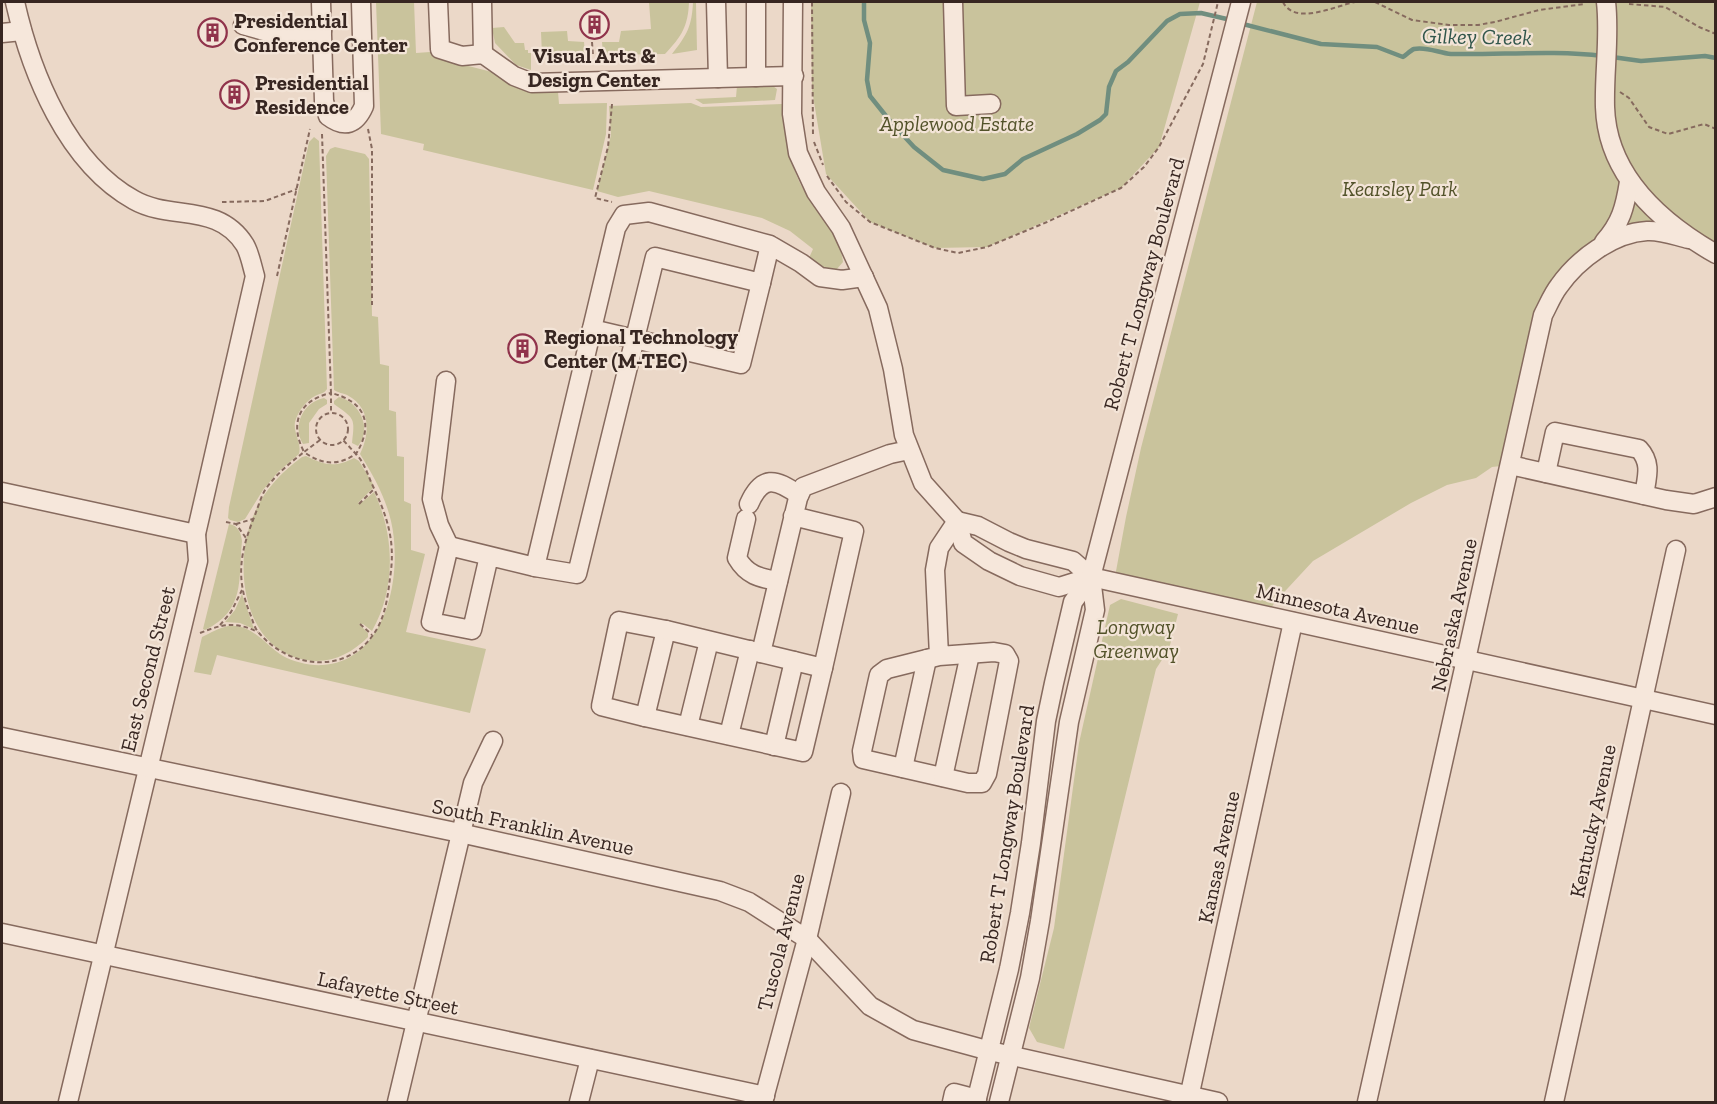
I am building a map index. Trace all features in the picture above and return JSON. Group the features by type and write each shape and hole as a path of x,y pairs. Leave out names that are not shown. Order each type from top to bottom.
{"street":[{"path":"2,33 22,31 15,2"},
{"path":"321,2 324,101 328,116 337,123 348,123 358,118 364,106 362,2"},
{"path":"438,2 440,49 462,56 483,54 514,75 532,83 794,76"},
{"path":"482,2 483,54"},
{"path":"717,2 718,78"},
{"path":"756,2 756,77"},
{"path":"793,2 792,114 798,153 806,173 841,228 882,320 893,369 900,418 909,450 923,483 957,521 963,543 1002,568 1059,587 1091,577"},
{"path":"953,2 956,106 992,104"},
{"path":"1606,2 1608,19 1605,110 1611,145 1629,182 1660,216 1689,239 1716,254"},
{"name":"Robert T Longway Boulevard","path":"976,1101 990,1052 1020,913 1046,721 1073,602 1091,577 1237,15"},
{"path":"243,25 275,34 322,31"},
{"name":"East Second Street","path":"22,31 39,84 62,125 106,183 136,202 170,212 205,215 227,226 245,246 255,276 196,534 198,561 68,1102"},
{"path":"1599,248 1614,230 1625,207 1629,182"},
{"path":"535,567 616,228 624,215 649,212 770,245 820,277 843,280 864,277"},
{"name":"Nebraska Avenue","path":"1367,1102 1543,315 1559,286 1578,264 1599,248 1623,235 1649,231 1689,239"},
{"path":"592,329 741,364 770,245"},
{"path":"449,546 535,567 577,574 656,257 761,283"},
{"path":"446,381 432,499 439,525 449,546 431,622 472,630 489,556"},
{"path":"1546,473 1555,432 1639,449 1647,460 1649,469 1644,495"},
{"path":"729,735 778,581 793,516 803,487 890,454 909,450"},
{"path":"1510,465 1644,495 1694,504 1712,503"},
{"path":"778,581 750,574 736,558 757,488 765,483 776,482 787,486 799,495"},
{"path":"2,492 196,534"},
{"path":"793,516 854,531 823,668 803,752 601,706 620,621 823,668"},
{"path":"957,521 978,526 1009,543 1026,549 1073,561 1091,577"},
{"path":"903,768 933,658 935,570 939,548 957,521"},
{"name":"Kentucky Avenue","path":"1554,1102 1676,550"},
{"name":"Robert T Longway Boulevard","path":"999,1102 1030,978 1069,722 1095,610 1091,577"},
{"name":"Minnesota Avenue","path":"1091,577 1716,715"},
{"name":"Kansas Avenue","path":"1189,1099 1293,622"},
{"path":"645,717 666,630"},
{"path":"688,726 709,641"},
{"path":"994,652 1005,654 1009,661 987,774 982,783 968,783 863,759 862,751 879,675 887,669 933,658 994,652"},
{"path":"943,777 970,654"},
{"path":"774,746 794,661"},
{"name":"South Franklin Avenue","path":"2,737 720,891 749,902 807,939 870,1006 913,1030 990,1052 1011,1055 1189,1099 1218,1102"},
{"path":"397,1102 473,783 493,741"},
{"name":"Tuscola Avenue","path":"764,1099 807,939 841,793"},
{"name":"Lafayette Street","path":"2,933 590,1059 764,1099"},
{"path":"579,1102 590,1059"},
{"path":"952,1102 954,1093 976,1101"}],"path":[{"path":"812,2 813,141 826,174 846,202 870,222 935,249 958,253 987,247 1121,188 1144,167 1159,147 1203,64 1218,2"},
{"path":"1283,2 1286,9 1307,14 1355,2"},
{"path":"1375,2 1412,20 1459,25 1478,25 1539,10 1584,4"},
{"path":"1629,4 1665,7 1716,34"},
{"path":"592,42 593,56"},
{"path":"1618,90 1629,98 1649,128 1668,134 1704,124 1716,129"},
{"path":"612,104 608,147 595,198 615,203"},
{"path":"278,276 310,129"},
{"path":"322,134 331,413"},
{"path":"372,149 372,305"},
{"path":"222,202 265,201 297,189"},
{"path":"331,393 347,397 354,403 366,422 363,442 356,454 343,461 330,463 315,459 304,452 296,427 301,412 310,400 331,393"},
{"path":"326,414 340,415 346,422 347,432 343,440 334,445 320,439 316,430 318,420 326,414"},
{"path":"258,632 242,590 243,547 264,491 281,470 320,439"},
{"path":"200,633 220,626 239,625 258,632 287,656 313,663 324,663 348,655 360,648 379,626 392,568 392,541 387,515 356,454 343,440"},
{"path":"359,504 374,489"},
{"path":"226,522 236,524 253,519"},
{"path":"236,524 246,538"},
{"path":"220,626 231,612 242,590"},
{"path":"360,624 372,635"}],"green space":[{"path":"376,2 414,2 416,53 430,52 433,57 492,72 532,92 558,92 559,104 607,103 606,134 593,190 423,150 424,144 381,134"},
{"path":"649,2 689,2 685,24 671,48 665,54 603,55 602,42 619,42 621,31 651,29"},
{"path":"693,2 696,3 697,50 672,54 688,30"},
{"name":"Applewood Estate","path":"811,2 1200,2 1159,147 1121,188 987,247 935,248 870,222 826,174 812,90"},
{"name":"Kearsley Park","path":"1257,2 1715,2 1715,251 1689,239 1623,235 1559,286 1510,465 1492,467 1476,478 1447,485 1411,503 1313,561 1275,602 1266,616 1114,582 1141,448"},
{"path":"504,27 515,43 524,43 525,50 531,53 531,70 516,65 495,43 492,28"},
{"path":"567,31 568,41 584,42 585,54 542,55 541,32"},
{"path":"770,84 777,89 775,100 703,104 695,99 736,97 737,86"},
{"path":"691,103 701,107 782,104 787,146 796,175 806,194 832,231 841,251 843,262 837,269 824,269 809,258 813,249 790,231 762,218 649,191 618,197 597,191 611,135 609,106"},
{"path":"314,137 319,141 327,389 308,401 296,418 299,454 278,472 263,490 245,519 238,522 228,518 229,507 309,142"},
{"path":"335,147 365,154 369,159 372,316 378,317 380,364 389,366 389,410 396,412 397,456 404,457 404,501 411,504 411,550 425,554 406,632 486,649 470,713 217,655 211,675 194,672 202,637 228,626 237,626 251,631 283,656 297,662 323,665 345,659 363,648 376,631 386,610 392,588 395,564 391,521 378,486 360,454 367,430 364,414 361,406 355,400 334,390 326,156 330,149"},
{"path":"339,397 353,404 362,417 364,431 358,446 352,443 353,424 350,416 334,404"},
{"path":"324,398 327,404 319,409 309,423 309,443 303,444 299,430 302,416 310,404"},
{"path":"306,456 318,462 330,464 354,458 359,461 373,484 373,488 358,503 374,492 386,526 390,562 385,598 372,631 363,624 359,624 368,633 368,637 348,653 332,659 315,661 284,652 267,639 255,621 244,577 244,554 248,532 259,504 281,475"},
{"path":"229,524 235,526 242,541 237,593 228,613 205,630 203,629"},
{"path":"242,594 254,629 240,623 225,622 235,610"},
{"name":"Longway Greenway","path":"1121,599 1178,614 1169,649 1156,669 1064,1049 1037,1042 1029,1028 1054,928 1079,743 1110,605"}],"waterway":[{"name":"Gilkey Creek","path":"864,2 864,20 870,43 867,80 870,96 914,147 943,170 983,179 1005,174 1023,159 1077,134 1100,120 1106,114 1109,87 1116,71 1128,62 1167,21 1180,14 1201,13 1231,20"},
{"name":"Gilkey Creek","path":"1239,23 1321,44 1377,47 1403,57 1419,48 1451,54 1546,53 1603,56"},
{"name":"Gilkey Creek","path":"1612,57 1641,61 1705,56 1716,58"}],"place":[{"name":"Visual Arts & Design Center","path":"594,25"},
{"name":"Presidential Conference Center","path":"213,33"},
{"name":"Presidential Residence","path":"234,95"},
{"name":"Regional Technology Center (M-TEC)","path":"523,349"}]}
